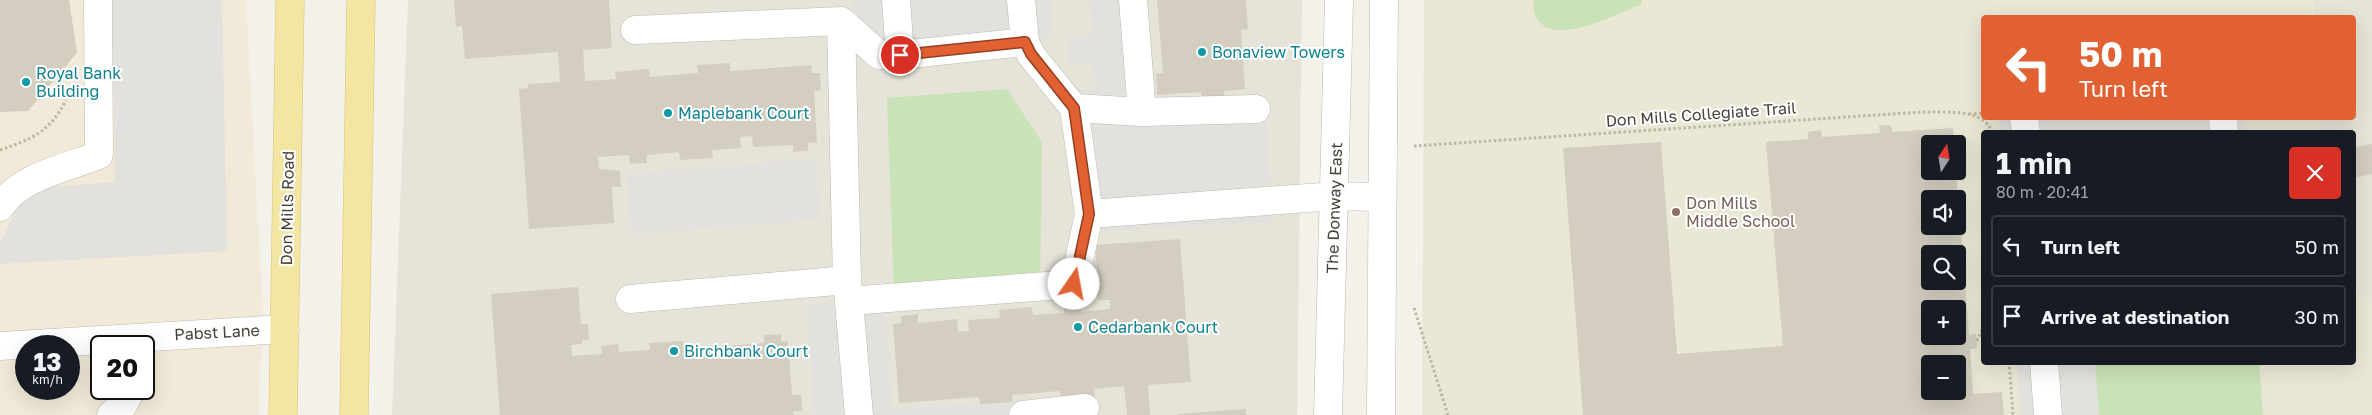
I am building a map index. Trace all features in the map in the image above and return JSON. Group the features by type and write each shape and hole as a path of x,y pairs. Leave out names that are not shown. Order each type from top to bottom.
{"main road":[{"name":"Don Mills Road","path":"283,415 290,0"},
{"path":"354,415 361,0"}],"street":[{"path":"0,208 9,195 25,184 99,155 98,0"},
{"path":"896,0 900,55"},
{"path":"630,299 848,290 1074,284 1089,214 1074,108 1031,54 1025,42 1021,0"},
{"path":"1133,0 1142,112"},
{"name":"The Donway East","path":"1328,415 1339,0"},
{"path":"1384,0 1382,197 1384,411"},
{"path":"840,21 848,290 858,415"},
{"path":"635,30 840,21 879,55 900,55 1025,42"},
{"path":"1074,108 1142,112 1256,109"},
{"path":"1089,214 1335,196 1382,197"},
{"name":"Pabst Lane","path":"0,346 285,329"},
{"path":"2044,365 2048,415"},
{"path":"111,415 125,400"},
{"path":"1023,415 1085,408"}],"path":[{"path":"0,150 32,138 44,131 62,109 70,94"},
{"path":"1963,114 1981,113"},
{"name":"Don Mills Collegiate Trail","path":"1404,147 1895,114 1963,114 1981,119"},
{"path":"1412,302 1448,415"},
{"path":"1981,332 1977,341 1981,340"},
{"path":"2009,365 2013,415"}],"shaded area":[{"path":"0,0 246,0 263,317 258,415 0,415"},
{"path":"111,0 222,0 227,251 0,264 0,244 25,189 114,182 115,142"},
{"path":"408,0 1302,0 1297,415 392,415"},
{"path":"852,0 1051,0 1052,38 854,47"},
{"path":"1090,0 1141,0 1148,127 1266,120 1272,222 1076,233 1068,91 1095,89 1093,63 1069,64 1067,38 1092,36"},
{"name":"Don Mills Middle School","path":"1424,0 2313,0 2314,15 1981,15 1981,120 2318,120 2319,130 1981,130 1981,365 2356,365 2356,287 2372,306 2372,415 1422,415"},
{"path":"2313,0 2372,0 2372,306 2356,287 2356,130 2319,130 2318,120 2356,120 2356,15 2314,15"},
{"path":"1999,120 2243,120 2244,130 2000,130"},
{"path":"816,159 821,219 631,234 626,174"},
{"path":"885,300 892,408 1095,396 1097,415 814,415 807,305"},
{"path":"2017,365 2095,365 2099,415 2021,415"}],"green space":[{"path":"1533,0 1641,0 1642,4 1595,23 1560,30 1546,27 1537,18"},
{"path":"1007,89 1042,142 1040,290 894,291 887,98"},
{"path":"2095,365 2259,365 2263,415 2099,415"}],"building":[{"name":"Royal Bank Building","path":"0,0 69,0 77,53 28,111 0,112"},
{"name":"Maplebank Court","path":"454,0 609,0 612,48 583,50 585,81 616,79 615,72 649,69 650,77 698,73 697,65 730,63 730,71 811,65 812,73 820,73 821,90 814,91 817,142 808,143 808,151 793,152 793,145 753,147 752,136 740,137 741,148 712,150 713,158 680,160 679,152 647,155 647,163 630,164 629,155 598,157 599,169 620,171 621,187 612,187 614,223 529,229 519,89 528,88 528,84 560,82 558,52 465,59 462,26 456,27"},
{"name":"Bonaview Towers","path":"1157,0 1246,0 1248,29 1241,30 1245,89 1224,91 1224,98 1202,100 1201,92 1157,95 1156,74 1163,73"},
{"path":"1891,125 1892,132 1953,128 1953,135 1921,135 1921,180 1957,180 1957,190 1921,190 1921,235 1961,235 1962,245 1921,245 1921,290 1966,290 1969,335 1976,334 1977,348 1970,349 1973,394 2002,392 2004,415 1583,415 1563,148 1661,142 1677,354 1783,346 1766,142 1808,139 1808,132 1821,130 1822,137 1880,133 1879,126"},
{"path":"2372,144 2372,174 2356,178 2356,148"},
{"name":"Cedarbank Court","path":"1180,239 1191,382 1148,385 1150,415 1127,415 1124,386 1094,389 1095,397 1061,399 1060,391 1012,395 1013,402 980,404 979,397 899,403 893,324 901,323 901,316 918,314 918,323 957,319 958,332 969,331 968,320 1000,318 999,310 1032,307 1033,315 1064,313 1064,305 1080,304 1081,312 1110,309 1110,300 1099,300 1098,296 1090,296 1089,280 1098,280 1095,245"},
{"name":"Birchbank Court","path":"578,287 581,324 588,324 589,340 582,340 582,344 571,345 572,356 602,354 601,346 618,344 619,352 650,350 649,343 683,341 684,348 714,346 715,358 726,357 726,346 764,343 764,335 781,334 781,342 788,341 792,395 801,394 802,411 793,411 794,415 500,415 491,294"},
{"path":"1246,409 1246,415 1178,415 1178,414"}],"place":[{"name":"Bonaview Towers","path":"1202,52"},
{"name":"Royal Bank Building","path":"26,82"},
{"name":"Maplebank Court","path":"668,113"},
{"name":"Don Mills Middle School","path":"1676,212"},
{"name":"Cedarbank Court","path":"1078,327"},
{"name":"Birchbank Court","path":"674,351"}],"route":[{"path":"900,55 1025,42 1031,54 1074,108 1089,214 1074,284"}]}
